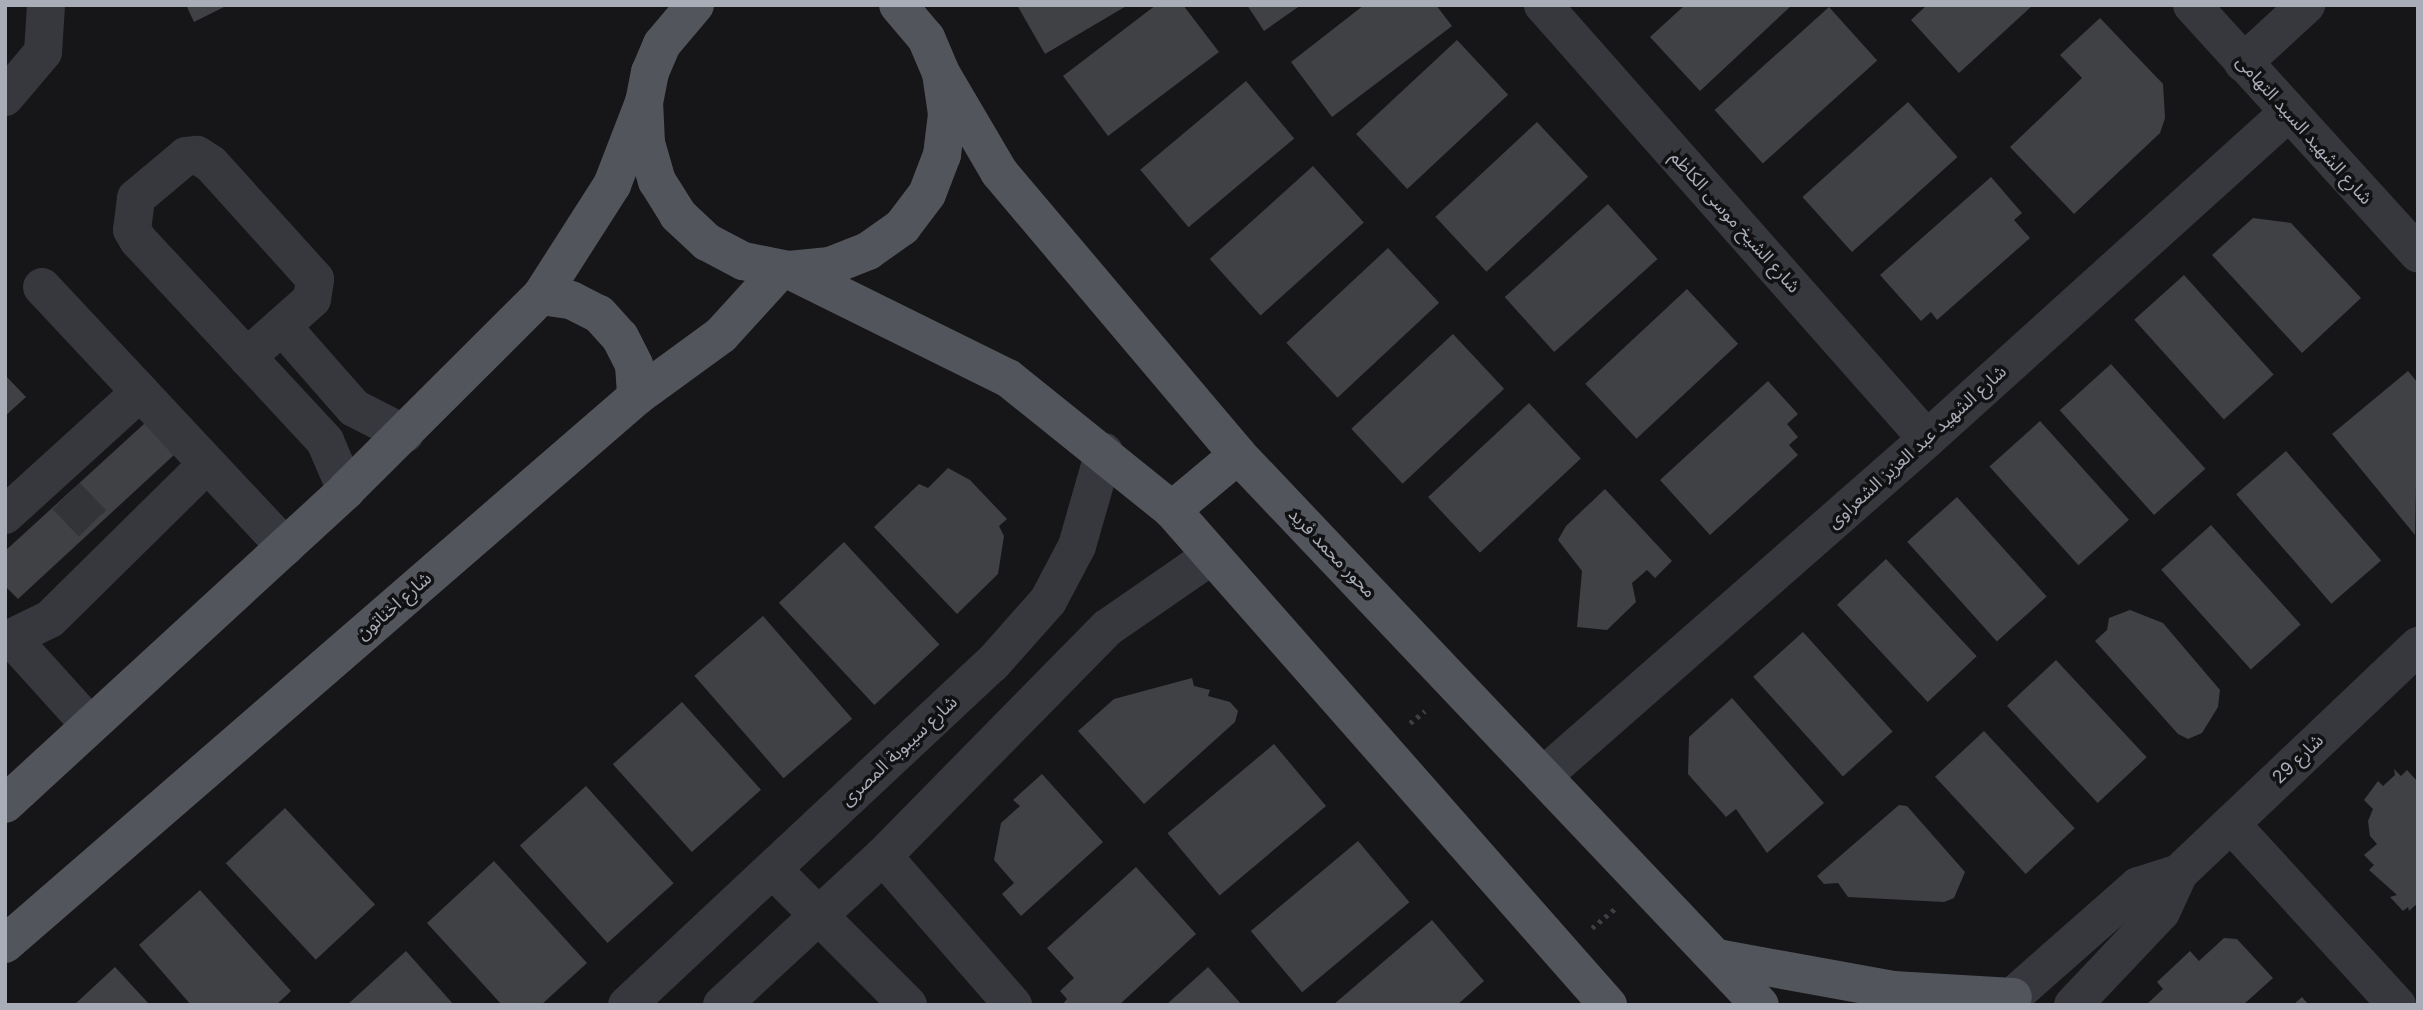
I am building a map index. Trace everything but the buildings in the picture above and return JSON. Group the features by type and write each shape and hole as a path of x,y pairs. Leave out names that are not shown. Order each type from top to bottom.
{"main road":[{"path":"785,270 830,266 868,251 902,226 927,194 942,155 947,114 941,73 926,38 900,6"},
{"path":"12,791 346,490 541,296 612,186 644,102 650,72 687,10"},
{"name":"محور محمد فريد","path":"941,73 999,172 1238,455 1460,686 1759,1005"},
{"path":"644,102 646,143 657,181 678,215 707,242 743,261 785,270 1008,378 1104,452 1172,510 1608,1005"},
{"name":"شارع اخناتون","path":"5,944 636,397 721,335 785,270"},
{"path":"541,296 571,300 599,314 620,337 634,365 636,397"},
{"path":"1172,510 1238,455"},
{"path":"1717,958 1893,990 2008,1001"}],"street":[{"path":"5,97 43,52 47,5"},
{"name":"شارع الشيخ موسى الكاظم","path":"1542,5 1927,439"},
{"name":"شارع الشهيد السيد التهامى","path":"2192,5 2287,114 2418,253"},
{"path":"2243,63 2306,5"},
{"name":"شارع الشهيد عبد العزيز الشعراوى","path":"1543,776 1927,439 2287,114"},
{"path":"247,357 312,299 316,290 309,270 205,159 186,156 176,160 136,198 132,230 247,357 325,441 346,490"},
{"path":"42,287 285,547"},
{"path":"282,326 354,408 379,424 405,434"},
{"path":"5,514 56,487 140,392"},
{"name":"شارع سيبوبة المصرى","path":"627,1005 992,664 1048,601 1077,545 1104,452"},
{"path":"89,724 9,641 50,620 108,539 206,465"},
{"path":"722,1005 883,856 1107,628 1212,556"},
{"name":"شارع 29","path":"2073,1005 2161,912 2179,873 2418,646"},
{"path":"2231,824 2397,1005"},
{"path":"883,856 1013,1005"},
{"path":"773,870 821,915 908,1005"},
{"name":"شارع 29","path":"2008,1001 2138,886 2179,873"}],"path":[{"path":"1379,746 1460,686"},
{"path":"1561,954 1645,883"}],"tunnel":[{"path":"66,496 96,527"}]}
